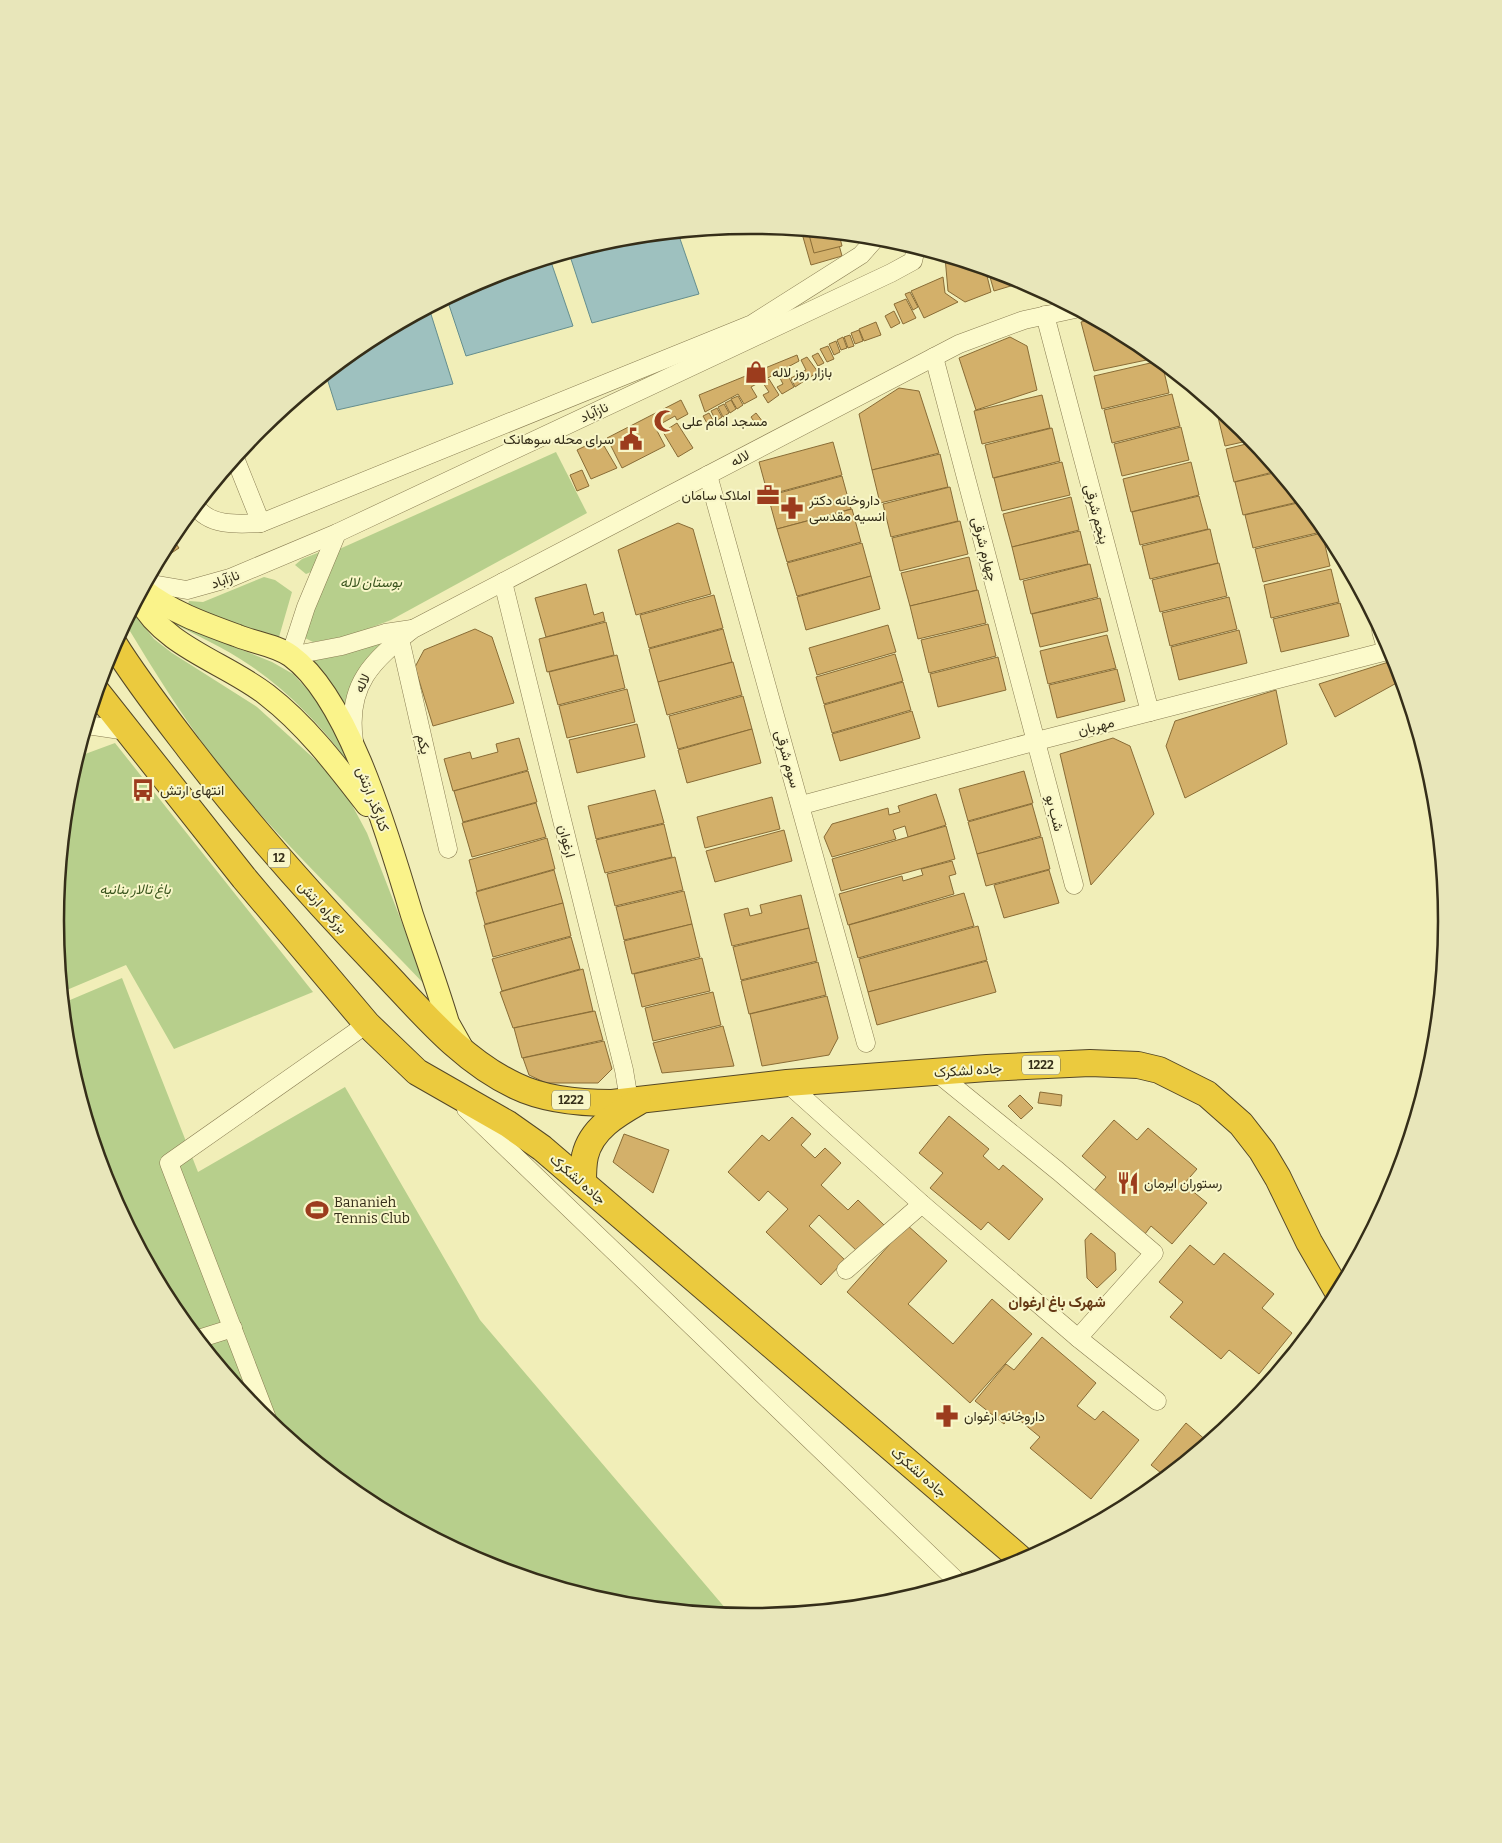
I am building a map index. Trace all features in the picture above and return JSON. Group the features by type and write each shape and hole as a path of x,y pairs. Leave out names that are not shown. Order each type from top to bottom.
{"highway":[{"name":"بزرگراه ارتش","path":"119,652 136,679 235,807 333,919 465,1054"},
{"path":"101,698 244,878 367,1024 417,1072 448,1091 465,1054"},
{"name":"کنارگذر ارتش","path":"465,1054 515,1086"},
{"name":"جاده لشکرک","path":"515,1086 540,1096 590,1103 636,1100 787,1083 1090,1063 1116,1064 1158,1070 1191,1084 1222,1105 1241,1124 1262,1151 1334,1284"},
{"name":"جاده لشکرک","path":"448,1091 508,1124 542,1148 1015,1555"},
{"name":"1222","path":"582,1183 585,1155 596,1134 636,1100"}],"main road":[{"name":"کنارگذر ارتش","path":"148,594 181,614 272,647 290,656 311,676 331,703 357,756 384,827 448,1023 465,1054"},
{"path":"142,604 158,626 171,636 251,683 293,718 344,774 384,827"}],"street":[{"path":"200,512 229,524 262,523 752,324 862,255 870,245"},
{"name":"نازآباد","path":"153,585 171,589 200,588 337,533 891,273 913,261 915,254"},
{"name":"لاله","path":"357,756 351,721 353,703 359,685 378,658 407,634 502,582 934,356 980,334 1044,315 1066,311"},
{"name":"پنجم شرقی","path":"1044,315 1150,712"},
{"name":"چهارم شرقی","path":"934,356 1037,741"},
{"path":"238,464 262,523"},
{"name":"سوم شرقی","path":"708,475 802,805 866,1043"},
{"path":"290,656 306,607 337,533"},
{"name":"ارغوان","path":"502,582 624,1070 636,1100"},
{"name":"لاله","path":"290,656 342,646 384,632 407,634"},
{"name":"یکم","path":"407,634 448,849"},
{"name":"مهربان","path":"802,805 1037,741 1383,653"},
{"path":"92,726 127,731"},
{"name":"شب بو","path":"1037,741 1074,885"},
{"path":"261,1403 170,1163 367,1024"},
{"path":"936,1072 1058,1171 1154,1253 1078,1338"},
{"path":"787,1083 922,1204 1078,1338 1157,1401"},
{"path":"448,1091 953,1578"},
{"path":"846,1270 922,1204"},
{"path":"204,1337 233,1328"}],"green space":[{"name":"بوستان لاله","path":"556,452 587,513 391,620 349,636 313,642 303,637 335,551"},
{"path":"320,552 311,572 306,574 295,565 302,559"},
{"path":"264,577 275,580 292,592 279,637 275,640 187,607 189,601 203,602"},
{"path":"136,616 154,639 172,653 257,707 330,773 343,788 367,833 427,987 316,874 251,804 216,762 168,693 129,630"},
{"path":"163,618 272,662 293,674 318,701 358,776 322,730 282,690 251,666 230,653"},
{"path":"392,639 362,669 352,685 345,707 308,660 339,656"},
{"name":"باغ تالار بنانیه","path":"115,743 313,992 174,1049 126,965 68,990 65,966 65,877 77,787 85,754"},
{"path":"122,978 198,1172 345,1087 480,1320 725,1608 661,1603 617,1596 530,1572 488,1556 447,1538 407,1517 333,1467 298,1438 234,1375 206,1340 156,1265 135,1225 116,1184 100,1142 87,1099 77,1056 69,1001"}],"water":[{"path":"680,238 699,294 592,323 571,259 617,247"},
{"path":"552,264 573,326 466,356 449,304 488,287"},
{"path":"431,314 453,384 337,410 328,380 369,350"}],"building":[{"path":"803,237 838,240 842,256 811,265"},
{"path":"810,237 840,240 842,246 814,253"},
{"path":"946,263 987,277 991,292 965,302 948,291"},
{"path":"943,277 945,293 958,302 924,318 911,291"},
{"path":"990,278 1011,286 994,291"},
{"path":"910,292 918,307 913,310 905,294"},
{"path":"906,299 916,318 903,324 894,304"},
{"path":"894,311 900,323 891,328 885,316"},
{"path":"1085,321 1095,326 1147,360 1094,371 1081,322"},
{"path":"876,322 881,335 864,341 859,329"},
{"path":"859,330 863,341 855,344 851,333"},
{"path":"850,335 854,346 848,348 844,337"},
{"path":"843,337 847,348 841,350 837,340"},
{"path":"1010,337 1027,346 1037,390 976,410 959,358"},
{"path":"836,341 840,352 834,355 829,344"},
{"path":"828,346 834,359 827,362 820,349"},
{"path":"818,353 824,363 818,366 812,356"},
{"path":"797,355 799,361 751,387 757,397 744,404 738,394 705,412 699,395"},
{"path":"807,357 818,372 795,387 791,378 806,370 801,360"},
{"path":"1151,363 1164,373 1169,393 1102,409 1094,376"},
{"path":"785,370 794,387 782,394 777,387 783,384 778,374"},
{"path":"769,379 779,395 768,403 763,395 769,392 763,383"},
{"path":"899,388 919,391 939,453 872,470 859,414"},
{"path":"1172,394 1180,426 1112,443 1104,410"},
{"path":"1042,395 1050,428 982,444 974,411"},
{"path":"738,396 743,405 737,409 731,399"},
{"path":"681,400 688,414 677,420 675,416 655,427 665,446 622,468 607,438"},
{"path":"731,400 736,409 730,413 725,403"},
{"path":"724,404 729,413 723,417 718,407"},
{"path":"717,408 722,417 716,421 711,411"},
{"path":"709,413 714,422 708,425 703,416"},
{"path":"756,413 763,422 757,426 751,417"},
{"path":"1218,418 1243,442 1225,446"},
{"path":"677,423 693,448 678,457 663,432"},
{"path":"1181,427 1189,460 1122,476 1114,444"},
{"path":"1052,428 1060,461 993,478 985,445"},
{"path":"600,439 617,468 591,479 577,450"},
{"path":"833,442 842,475 768,495 759,462"},
{"path":"1245,444 1272,472 1234,482 1226,449"},
{"path":"940,454 948,487 880,503 872,470"},
{"path":"1062,462 1070,495 1002,511 994,478"},
{"path":"1191,462 1199,495 1131,512 1123,479"},
{"path":"582,470 589,486 577,491 570,475"},
{"path":"1272,473 1296,503 1243,515 1235,482"},
{"path":"842,476 851,509 777,529 768,496"},
{"path":"950,487 958,521 891,537 883,504"},
{"path":"1199,496 1208,529 1140,545 1132,512"},
{"path":"1071,497 1079,530 1012,547 1003,514"},
{"path":"1296,503 1317,533 1253,548 1245,515"},
{"path":"852,509 861,542 787,562 777,529"},
{"path":"960,521 968,554 900,571 892,538"},
{"path":"678,523 693,529 711,594 636,615 618,550"},
{"path":"1210,529 1218,563 1150,579 1142,546"},
{"path":"1080,531 1088,564 1020,580 1012,547"},
{"path":"1318,534 1325,544 1330,566 1263,582 1255,549"},
{"path":"862,543 871,576 797,596 787,563"},
{"path":"969,557 977,590 910,606 901,573"},
{"path":"1219,563 1227,596 1160,612 1152,580"},
{"path":"1090,564 1098,597 1031,614 1023,581"},
{"path":"1331,569 1339,602 1271,618 1264,585"},
{"path":"871,576 880,609 806,630 797,597"},
{"path":"586,584 594,615 603,612 605,621 546,637 535,598"},
{"path":"978,590 986,623 918,639 910,606"},
{"path":"714,595 723,628 649,648 640,615"},
{"path":"1229,597 1237,629 1170,646 1162,613"},
{"path":"1100,598 1108,631 1040,647 1032,614"},
{"path":"1340,603 1349,636 1281,652 1273,619"},
{"path":"606,622 614,655 547,672 539,639"},
{"path":"988,624 996,656 929,673 921,640"},
{"path":"888,625 896,652 817,675 809,648"},
{"path":"475,629 492,637 514,703 433,726 415,667 424,650"},
{"path":"723,629 732,662 658,682 649,649"},
{"path":"1239,630 1247,663 1179,680 1171,647"},
{"path":"1107,635 1116,668 1048,684 1040,651"},
{"path":"895,654 903,681 824,704 816,677"},
{"path":"617,655 625,688 558,705 549,672"},
{"path":"998,657 1006,690 938,707 930,674"},
{"path":"733,662 742,695 667,715 658,682"},
{"path":"1387,662 1395,684 1335,717 1319,684"},
{"path":"1117,669 1125,701 1057,718 1049,685"},
{"path":"903,682 911,710 832,733 824,705"},
{"path":"627,689 635,722 567,738 559,706"},
{"path":"1276,690 1287,744 1185,798 1166,746 1175,721"},
{"path":"743,696 752,729 678,749 669,716"},
{"path":"912,711 920,738 840,761 832,734"},
{"path":"637,724 645,757 577,773 569,740"},
{"path":"752,729 761,763 687,783 678,750"},
{"path":"519,738 528,770 453,791 444,759 470,752 472,759 498,752 496,744"},
{"path":"1113,738 1130,746 1154,814 1091,885 1060,754"},
{"path":"528,771 537,802 463,822 454,791"},
{"path":"1024,771 1033,803 968,821 959,789"},
{"path":"655,790 664,823 596,839 588,806"},
{"path":"936,794 946,825 908,837 905,826 893,830 896,839 832,857 824,837 832,824 888,808 889,815 900,812 898,806"},
{"path":"772,797 780,829 705,848 697,817"},
{"path":"536,803 546,837 472,857 462,823"},
{"path":"1032,804 1041,836 977,854 968,822"},
{"path":"664,824 672,857 605,873 596,840"},
{"path":"946,826 955,859 841,891 832,859"},
{"path":"784,830 792,861 715,882 706,851"},
{"path":"1042,837 1050,869 986,886 977,854"},
{"path":"547,838 555,869 477,891 469,860"},
{"path":"675,857 683,890 615,906 607,874"},
{"path":"952,861 956,874 949,876 954,894 848,925 839,894 902,876 903,881 923,875 921,869"},
{"path":"554,870 563,903 485,924 476,892"},
{"path":"1049,870 1059,903 1004,918 994,885"},
{"path":"684,891 692,924 624,940 616,907"},
{"path":"964,893 974,926 858,958 849,925"},
{"path":"801,895 809,928 732,946 724,914 748,908 750,916 762,913 760,905"},
{"path":"563,903 571,936 493,957 484,925"},
{"path":"692,924 700,957 632,974 624,941"},
{"path":"978,926 987,960 868,992 859,959"},
{"path":"809,928 817,961 741,980 733,947"},
{"path":"571,937 580,969 502,991 492,959"},
{"path":"702,958 710,991 642,1007 634,974"},
{"path":"987,961 996,992 877,1025 868,992"},
{"path":"818,962 826,995 749,1014 741,981"},
{"path":"583,969 593,1011 513,1028 500,992"},
{"path":"713,992 721,1025 653,1041 645,1008"},
{"path":"827,996 838,1038 829,1055 762,1066 750,1014"},
{"path":"595,1011 603,1040 522,1058 514,1028"},
{"path":"723,1026 734,1066 662,1073 653,1043"},
{"path":"604,1041 612,1069 598,1083 546,1083 529,1075 523,1058"},
{"path":"1040,1092 1062,1095 1061,1106 1038,1103"},
{"path":"1020,1095 1033,1108 1021,1119 1008,1106"},
{"path":"949,1116 989,1149 983,1156 999,1170 1003,1165 1043,1199 1009,1240 988,1222 981,1230 930,1188 943,1173 919,1153"},
{"path":"792,1117 811,1134 801,1145 815,1158 825,1148 841,1163 821,1185 848,1210 858,1200 884,1225 858,1252 819,1215 809,1226 845,1260 821,1285 766,1232 788,1209 768,1191 759,1201 728,1172 762,1135 769,1141"},
{"path":"1114,1120 1137,1140 1148,1128 1197,1169 1184,1184 1207,1203 1172,1244 1151,1226 1145,1234 1094,1191 1106,1177 1082,1156"},
{"path":"624,1134 669,1150 653,1193 613,1162"},
{"path":"907,1225 947,1261 908,1304 953,1344 992,1299 1032,1334 970,1403 847,1292"},
{"path":"1091,1233 1115,1253 1116,1270 1097,1288 1087,1278 1085,1240"},
{"path":"1190,1245 1214,1265 1224,1253 1274,1294 1262,1308 1292,1333 1259,1374 1229,1350 1221,1359 1170,1317 1183,1302 1159,1282"},
{"path":"1042,1337 1096,1383 1077,1406 1095,1420 1103,1411 1139,1440 1091,1499 1030,1448 1040,1437 1012,1414 1004,1424 975,1401 1006,1364 1014,1370"},
{"path":"1186,1423 1204,1438 1161,1473 1151,1465"}],"place":[{"name":"بازار روز لاله","path":"756,372"},
{"name":"مسجد امام علی","path":"665,421"},
{"name":"سرای محله سوهانک","path":"631,439"},
{"name":"املاک سامان","path":"768,495"},
{"name":"داروخانه دکتر انسیه مقدسی","path":"792,508"},
{"name":"انتهای ارتش","path":"143,790"},
{"name":"رستوران ايرمان","path":"1128,1183"},
{"name":"Bananieh Tennis Club","path":"317,1210"},
{"name":"داروخانه ارغوان","path":"947,1416"}],"district":[{"name":"شهرک باغ ارغوان","path":"1057,1302"}]}
